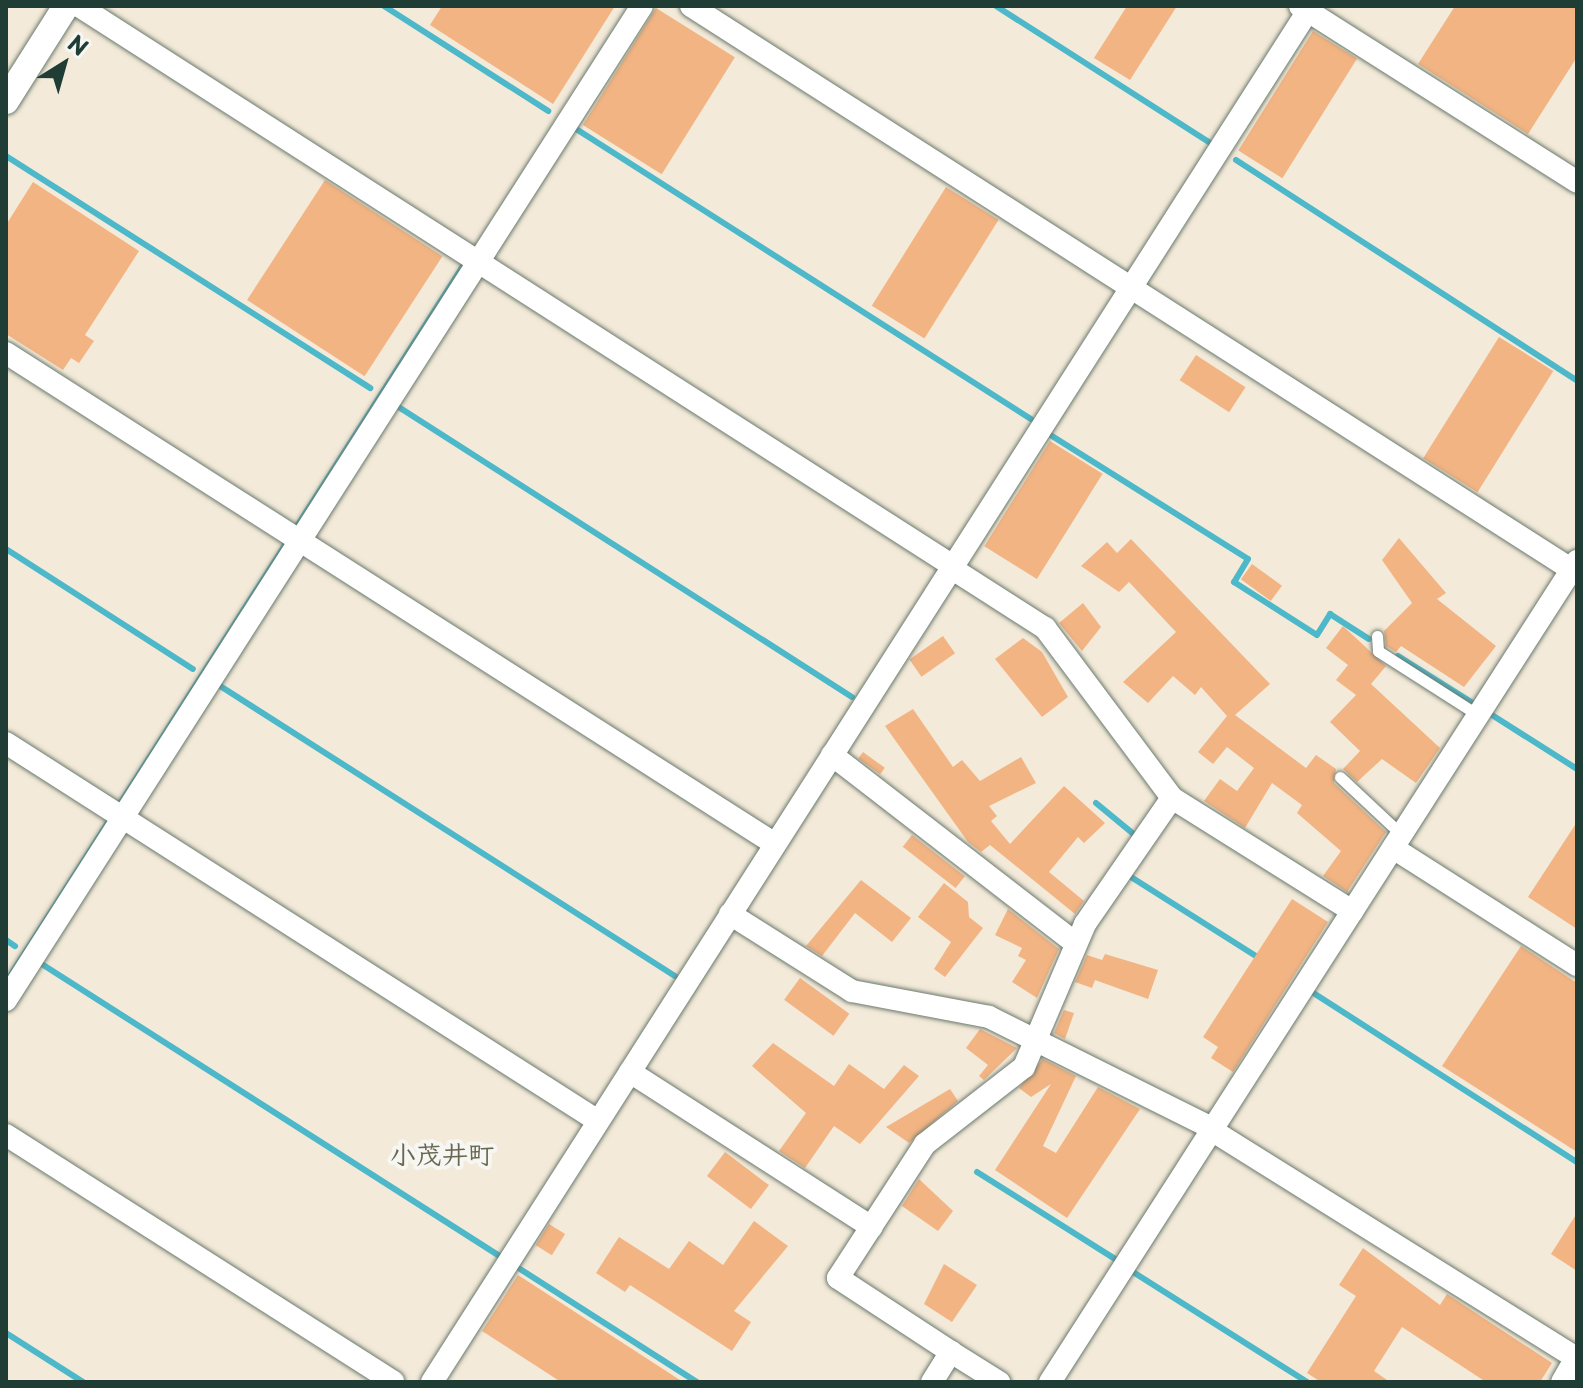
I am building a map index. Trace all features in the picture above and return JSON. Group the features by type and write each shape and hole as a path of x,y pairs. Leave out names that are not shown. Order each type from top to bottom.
{"street":[{"path":"6,101 66,6"},
{"path":"79,6 1045,628 1172,798 1352,911"},
{"path":"6,1000 117,815 294,537 479,262 642,6"},
{"path":"691,6 1575,568 1050,1382"},
{"path":"432,1382 1131,288 1306,8 1577,182"},
{"path":"6,353 775,844"},
{"path":"6,743 598,1121"},
{"path":"832,755 1075,943"},
{"path":"999,1382 838,1278 925,1144 1009,1082 1040,1042 1075,943 1172,798"},
{"path":"1397,841 1577,965"},
{"path":"730,914 852,991 989,1017 1213,1130 1576,1357 1562,1382"},
{"path":"630,1072 871,1227"},
{"path":"6,1135 393,1382"},
{"path":"932,1382 951,1352"}],"lane":[{"path":"1377,636 1378,651 1478,715"},
{"path":"1340,777 1397,841"}],"water":[{"path":"464,259 469,262 6,986 6,977"}],"building":[{"path":"442,6 615,6 553,104 430,25"},
{"path":"1127,6 1177,6 1130,80 1094,58"},
{"path":"1455,6 1577,6 1577,57 1528,134 1418,64"},
{"path":"656,8 735,57 662,174 583,125"},
{"path":"1313,31 1357,59 1282,178 1238,151"},
{"path":"325,180 442,256 365,376 247,300"},
{"path":"33,182 139,251 85,335 94,341 79,363 71,358 63,370 6,334 6,225"},
{"path":"946,187 999,220 924,339 872,306"},
{"path":"1499,337 1553,371 1477,492 1423,458"},
{"path":"1196,355 1245,387 1229,412 1180,380"},
{"path":"1050,441 1103,474 1037,579 984,546"},
{"path":"1399,538 1446,593 1437,599 1496,646 1464,687 1401,646 1396,652 1386,646 1384,631 1412,603 1382,560"},
{"path":"1131,539 1270,684 1235,715 1306,768 1316,755 1336,769 1334,783 1386,832 1347,892 1323,876 1341,851 1297,813 1302,805 1272,783 1245,828 1204,801 1220,779 1237,791 1254,768 1227,747 1213,764 1198,752 1227,716 1201,687 1195,695 1173,676 1148,703 1123,682 1176,632 1129,582 1119,592 1081,566 1107,542 1117,553"},
{"path":"1252,564 1282,586 1271,601 1241,579"},
{"path":"1083,603 1101,627 1082,651 1059,623"},
{"path":"1343,626 1386,666 1371,684 1440,748 1416,783 1382,759 1357,782 1343,769 1360,751 1330,722 1356,695 1336,680 1348,665 1326,648"},
{"path":"943,636 955,653 921,677 909,660"},
{"path":"1023,638 1042,652 1068,697 1042,717 995,659"},
{"path":"913,709 953,767 962,760 980,781 1021,757 1036,783 989,806 997,816 991,821 1010,844 1064,786 1105,823 1084,843 1078,837 1049,872 1084,901 1075,914 990,845 981,852 968,842 885,726"},
{"path":"863,752 885,768 880,774 858,758"},
{"path":"1577,822 1577,929 1528,897"},
{"path":"912,835 965,876 956,888 903,847"},
{"path":"861,880 911,918 892,942 855,913 822,956 806,946"},
{"path":"944,883 968,902 969,917 983,928 945,977 934,969 951,942 918,917"},
{"path":"1292,899 1328,922 1233,1072 1211,1058 1218,1047 1203,1037"},
{"path":"1008,909 1059,949 1037,998 1012,982 1026,960 1018,956 1022,948 995,935"},
{"path":"1521,946 1577,983 1577,1152 1442,1066"},
{"path":"1105,954 1158,970 1148,999 1095,980 1092,988 1075,982 1087,955 1102,960"},
{"path":"800,978 849,1014 833,1036 784,1000"},
{"path":"1064,1010 1074,1013 1065,1039 1054,1033"},
{"path":"980,1029 1017,1048 984,1080 979,1076 988,1065 966,1048"},
{"path":"773,1043 834,1086 849,1064 884,1089 904,1065 919,1076 860,1144 834,1126 805,1168 779,1151 806,1113 752,1066"},
{"path":"1043,1059 1076,1076 1043,1146 1056,1153 1098,1087 1140,1109 1067,1218 995,1170 1051,1084 1031,1097 1019,1088"},
{"path":"950,1089 958,1101 909,1143 886,1127"},
{"path":"725,1152 769,1185 751,1209 707,1176"},
{"path":"919,1179 953,1211 938,1231 902,1206"},
{"path":"1577,1213 1577,1271 1551,1254"},
{"path":"754,1221 788,1246 734,1311 751,1322 732,1351 630,1285 625,1292 596,1273 619,1237 669,1269 689,1241 723,1265"},
{"path":"549,1224 565,1234 552,1255 536,1245"},
{"path":"1363,1248 1440,1305 1447,1294 1552,1363 1540,1382 1486,1382 1402,1327 1374,1371 1390,1382 1321,1382 1307,1373 1356,1296 1339,1285"},
{"path":"944,1264 977,1285 952,1322 924,1304"},
{"path":"518,1275 683,1382 561,1382 482,1331"}],"waterway":[{"path":"384,6 548,111"},
{"path":"996,6 1209,142"},
{"path":"573,127 1031,419"},
{"path":"6,156 370,388"},
{"path":"1236,160 1577,381"},
{"path":"397,406 852,697"},
{"path":"1052,436 1248,559 1234,582 1317,635 1330,614 1369,639"},
{"path":"6,549 193,669"},
{"path":"1398,656 1471,702"},
{"path":"217,684 675,976"},
{"path":"1492,715 1577,769"},
{"path":"1096,803 1136,836"},
{"path":"1131,877 1259,958"},
{"path":"6,940 15,946"},
{"path":"37,961 498,1255"},
{"path":"1315,994 1577,1162"},
{"path":"977,1172 1115,1259"},
{"path":"520,1269 697,1382"},
{"path":"1133,1272 1307,1382"},
{"path":"6,1333 83,1382"}],"district":[{"name":"小茂井町","path":"442,1154"}]}
